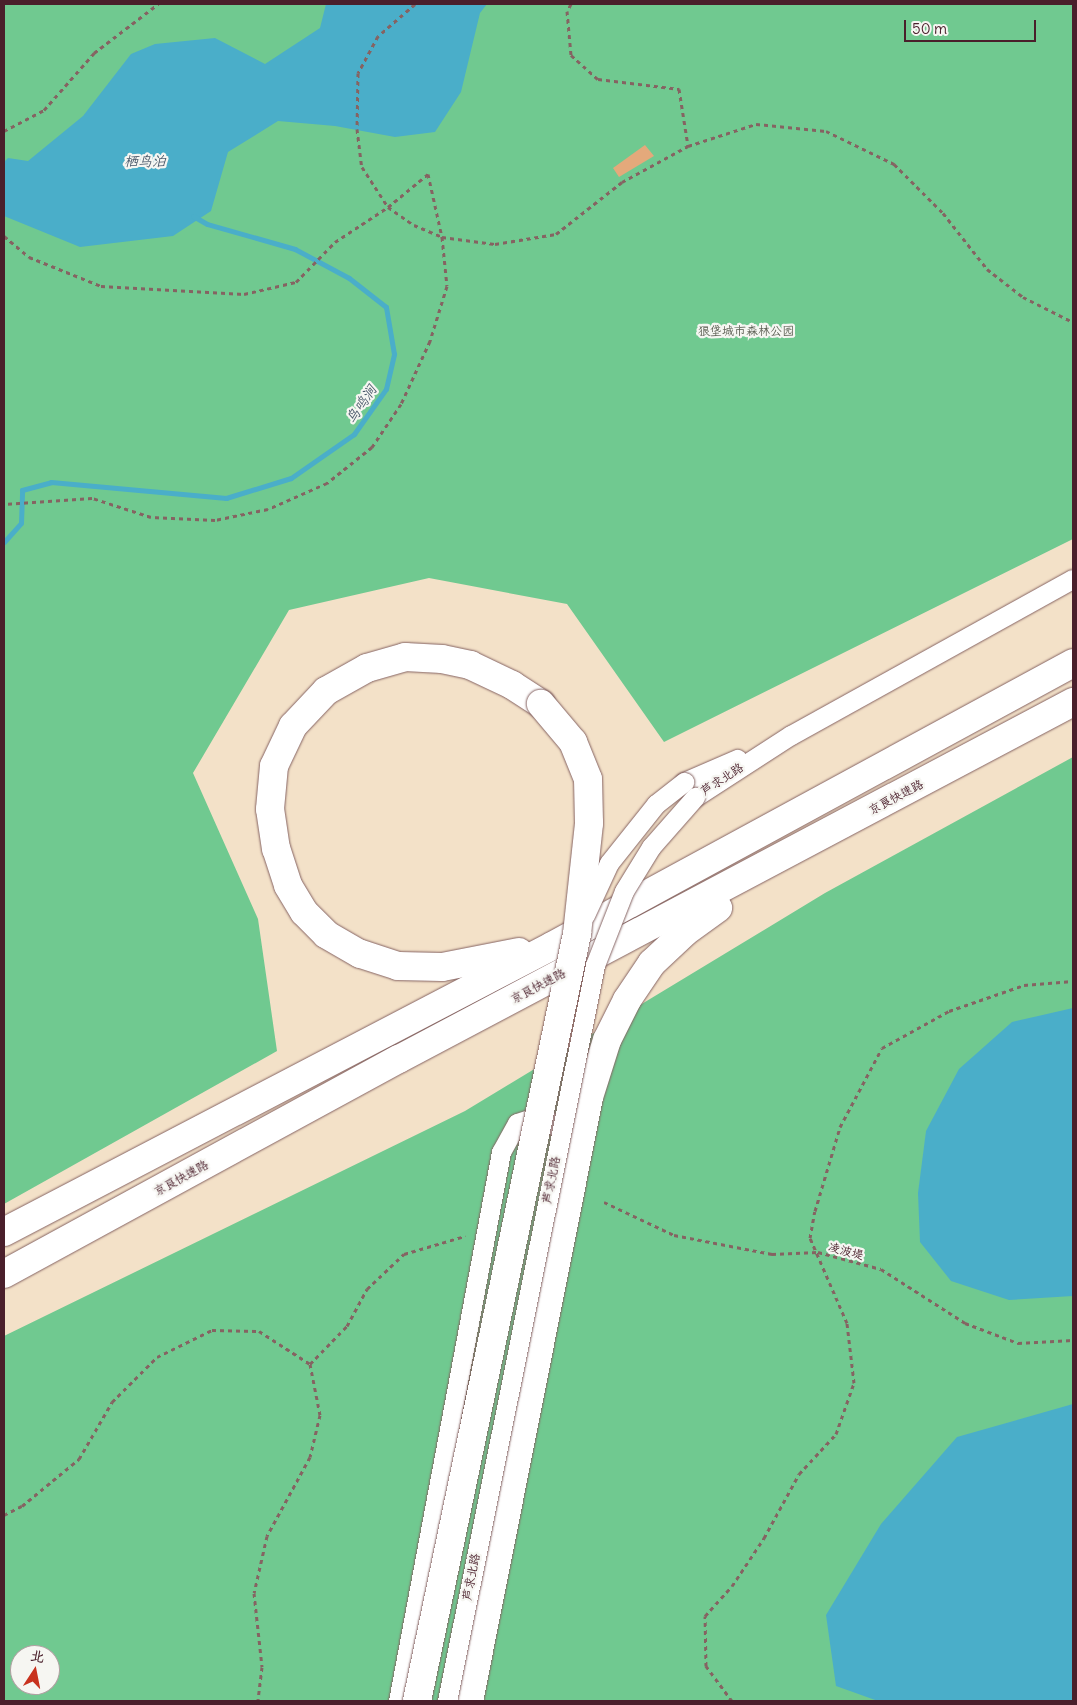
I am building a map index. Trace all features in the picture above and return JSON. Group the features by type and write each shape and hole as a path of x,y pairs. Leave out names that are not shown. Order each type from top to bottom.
{"highway":[{"path":"417,1701 577,934 589,823 588,779 573,742 541,704 512,685 470,665 442,659 405,657 366,668 326,691 293,726 274,766 270,809 276,849 288,885 304,912 326,934 360,954 398,966 442,967 552,946"},
{"path":"4,1232 388,1029 552,946 1073,663"},
{"name":"京良快速路","path":"4,1274 398,1059 789,854 1073,702"},
{"path":"469,1701 588,1098 607,1040 627,1000 652,963 685,932 789,854"}],"street":[{"name":"芦求北路","path":"577,934 609,863 656,804 690,789 791,735 1073,579"},
{"name":"芦求北路","path":"447,1701 595,965 624,891 690,789"},
{"path":"398,1701 501,1152 508,1134 517,1123 532,1118 551,1122 565,1134 572,1152 573,1175"}],"path":[{"path":"4,132 44,110 94,53 158,4"},
{"path":"416,4 378,36 358,73 357,130 362,167 388,207 414,225 442,236 495,244 556,234 622,182 688,146 756,124 826,132 894,164 943,213 987,269 1024,297 1073,322"},
{"path":"570,4 567,12 571,55 598,79 679,89 688,146"},
{"path":"4,236 29,256 101,286 244,294 296,282 325,252 388,207 428,174 442,236 447,286 430,341 401,404 372,447 327,483 268,509 215,520 151,517 92,498 4,504"},
{"path":"732,1701 706,1666 705,1616 732,1586 764,1538 799,1474 836,1434 854,1383 847,1323 818,1252 810,1238 815,1211 840,1127 882,1048 949,1010 1024,985 1073,982"},
{"name":"凌波堤","path":"604,1202 674,1235 772,1254 818,1252 880,1269 965,1323 1018,1343 1073,1340"},
{"path":"310,1364 347,1326 367,1289 404,1254 465,1236"},
{"path":"4,1515 22,1506 79,1459 112,1402 158,1357 212,1330 259,1330 310,1364 320,1415 312,1449 267,1536 254,1593 262,1667 258,1701"}],"green space":[{"name":"狼垡城市森林公园","path":"4,4 1073,4 1073,539 664,742 567,604 429,578 289,610 193,773 258,919 277,1051 4,1204"},
{"path":"1073,757 1073,1701 4,1701 4,1336 465,1111 825,893"}],"water":[{"name":"栖鸟泊","path":"326,4 487,4 480,13 461,92 435,132 395,137 335,126 278,121 228,152 211,211 173,236 80,247 4,216 4,162 8,158 28,161 83,116 131,54 155,44 215,38 265,64 320,28"},
{"path":"1073,1008 1073,1296 1009,1300 951,1281 920,1242 918,1193 926,1131 959,1069 1012,1022"},
{"path":"1073,1404 1073,1701 878,1701 836,1686 826,1615 881,1524 957,1437"}],"building":[{"path":"645,145 654,156 619,177 613,168"}],"waterway":[{"name":"鸟鸣涧","path":"4,542 21,523 22,490 51,482 226,498 291,478 354,434 386,389 394,354 386,307 349,278 295,249 207,224 193,216"}]}
